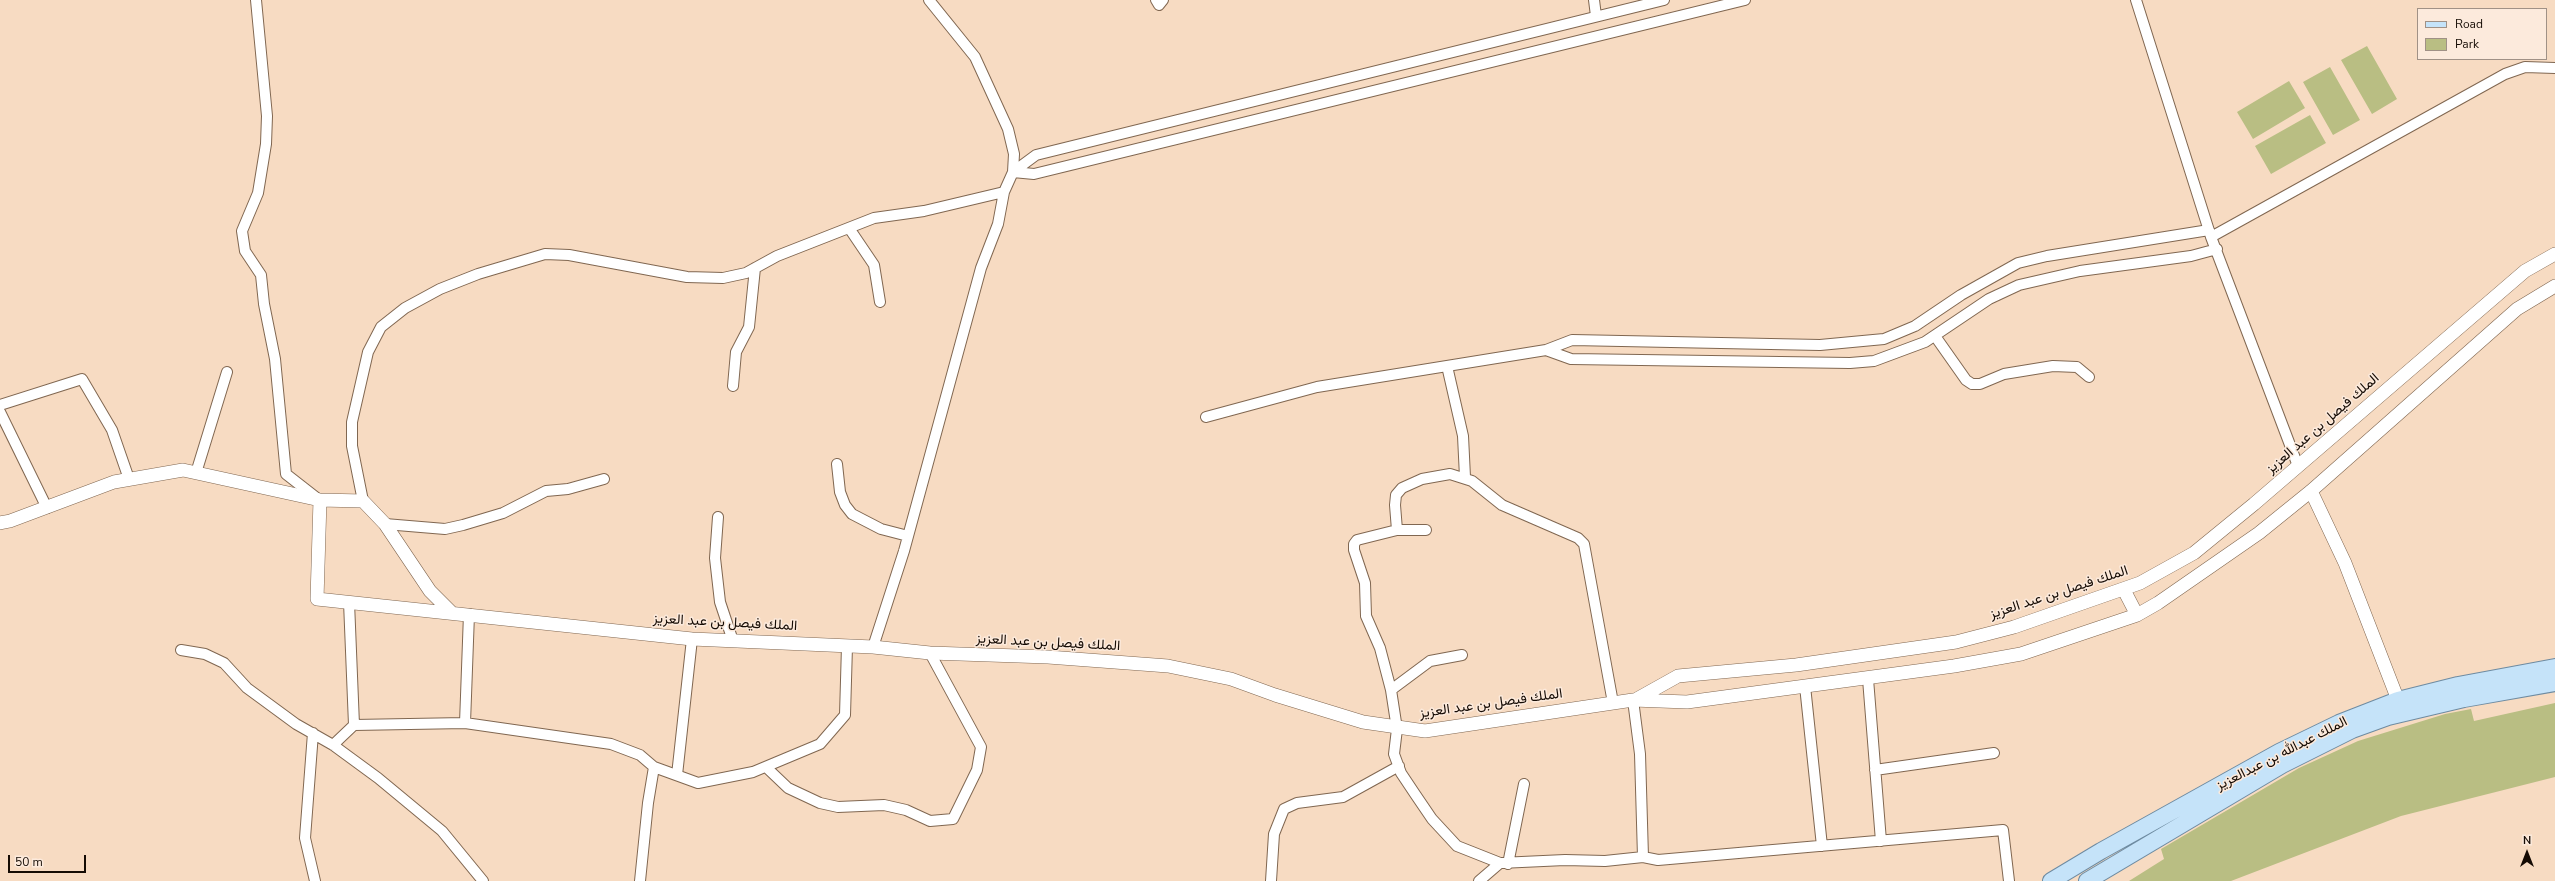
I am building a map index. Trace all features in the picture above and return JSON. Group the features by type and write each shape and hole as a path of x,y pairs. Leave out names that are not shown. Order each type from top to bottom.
{"main road":[{"name":"الملك عبدالله بن عبدالعزيز","path":"2051,881 2279,752 2339,723 2398,700 2458,685 2555,667"},
{"name":"الملك عبدالله بن عبدالعزيز","path":"2087,881 2282,765 2352,730 2388,717 2464,699 2555,683"}],"street":[{"path":"256,0 266,116 266,144 258,193 242,231 245,251 261,275 264,304 276,359 286,474 320,500"},
{"path":"873,647 908,536 981,268 998,224 1004,192 1013,172 1014,154 1008,129 975,57 929,0"},
{"path":"1156,0 1159,5 1163,0"},
{"path":"1594,0 1596,16"},
{"path":"1013,172 1036,155 1664,0"},
{"path":"1013,172 1034,174 1745,0"},
{"path":"2136,0 2210,234 2298,466"},
{"path":"1206,418 1317,387 1546,350 1572,340 1820,345 1884,339 1915,326 1961,295 2018,263 2047,256 2210,234 2504,74 2525,67 2555,68"},
{"path":"451,612 430,591 385,524 363,501 352,446 352,417 363,379 368,352 381,327 405,308 440,289 478,274 545,254 569,255 687,277 723,278 746,273 776,256 874,218 924,211 1004,192"},
{"path":"849,228 874,265 880,302"},
{"path":"1546,350 1571,359 1850,363 1874,361 1919,344 1935,336 1989,299 2019,285 2080,272 2191,256 2216,249"},
{"name":"الملك فيصل بن عبد العزيز","path":"1634,700 1678,676 1796,665 1956,642 2014,627 2124,590 2194,553 2298,466 2525,271 2555,254"},
{"path":"733,386 736,352 749,327 755,268"},
{"name":"الملك فيصل بن عبد العزيز","path":"320,500 317,599 451,612 692,639 873,647 930,653 1048,657 1168,666 1231,679 1356,720 1397,729 1425,731 1634,700 1687,702 1868,679 2021,654 2137,614 2207,570 2259,533 2311,491 2512,313 2555,286"},
{"path":"1935,336 1966,380 1972,384 1980,384 2004,374 2053,366 2077,367 2089,377"},
{"path":"1447,366 1464,440 1465,477"},
{"path":"196,473 227,372"},
{"path":"0,406 82,379 112,430 129,479"},
{"path":"0,412 47,508"},
{"path":"837,464 840,492 845,505 852,514 881,529 908,536"},
{"path":"0,522 47,508 114,482 183,470 320,500 363,501"},
{"path":"1397,530 1395,505 1396,495 1402,488 1434,475 1450,474 1465,477 1502,506 1567,533 1584,544 1613,703"},
{"path":"385,524 445,529 463,526 503,513 546,491 568,489 604,479"},
{"path":"2311,491 2345,564 2398,700"},
{"path":"718,517 715,558 720,602 733,641"},
{"path":"1426,530 1397,530 1357,540 1354,550 1365,583 1366,616 1380,648 1391,690 1397,729 1394,754 1398,766 1432,819 1457,846 1504,863 1565,860 1605,861 1643,857 1658,860 2004,830 2009,881"},
{"path":"2124,590 2137,614"},
{"path":"349,602 354,725"},
{"path":"465,723 469,614"},
{"path":"677,775 692,639"},
{"path":"333,745 354,725 465,723 611,744 640,755 654,767 698,783 767,768 820,744 845,715 846,646"},
{"path":"181,650 205,654 224,663 247,688 296,724 333,745 378,778 442,831 483,881"},
{"path":"767,768 788,788 820,803 838,807 884,805 906,810 930,821 953,819 977,770 981,747 930,653"},
{"path":"1391,690 1430,661 1462,655"},
{"path":"1868,679 1881,841"},
{"path":"1805,686 1822,846"},
{"path":"1634,700 1640,754 1643,857"},
{"path":"313,733 305,838 315,881"},
{"path":"1875,770 1994,754"},
{"path":"1271,881 1274,834 1284,808 1297,803 1343,797 1398,766"},
{"path":"640,881 648,803 654,767"},
{"path":"1479,881 1504,863 1524,784"}],"green space":[{"path":"2367,46 2397,99 2372,114 2341,60"},
{"path":"2330,67 2360,120 2333,135 2303,82"},
{"path":"2289,81 2305,108 2253,139 2237,112"},
{"path":"2310,115 2326,143 2271,174 2255,146"},
{"path":"2555,703 2555,777 2401,816 2231,881 2129,881 2164,859 2161,849 2299,768 2358,741 2445,714 2471,709 2474,721"}]}
